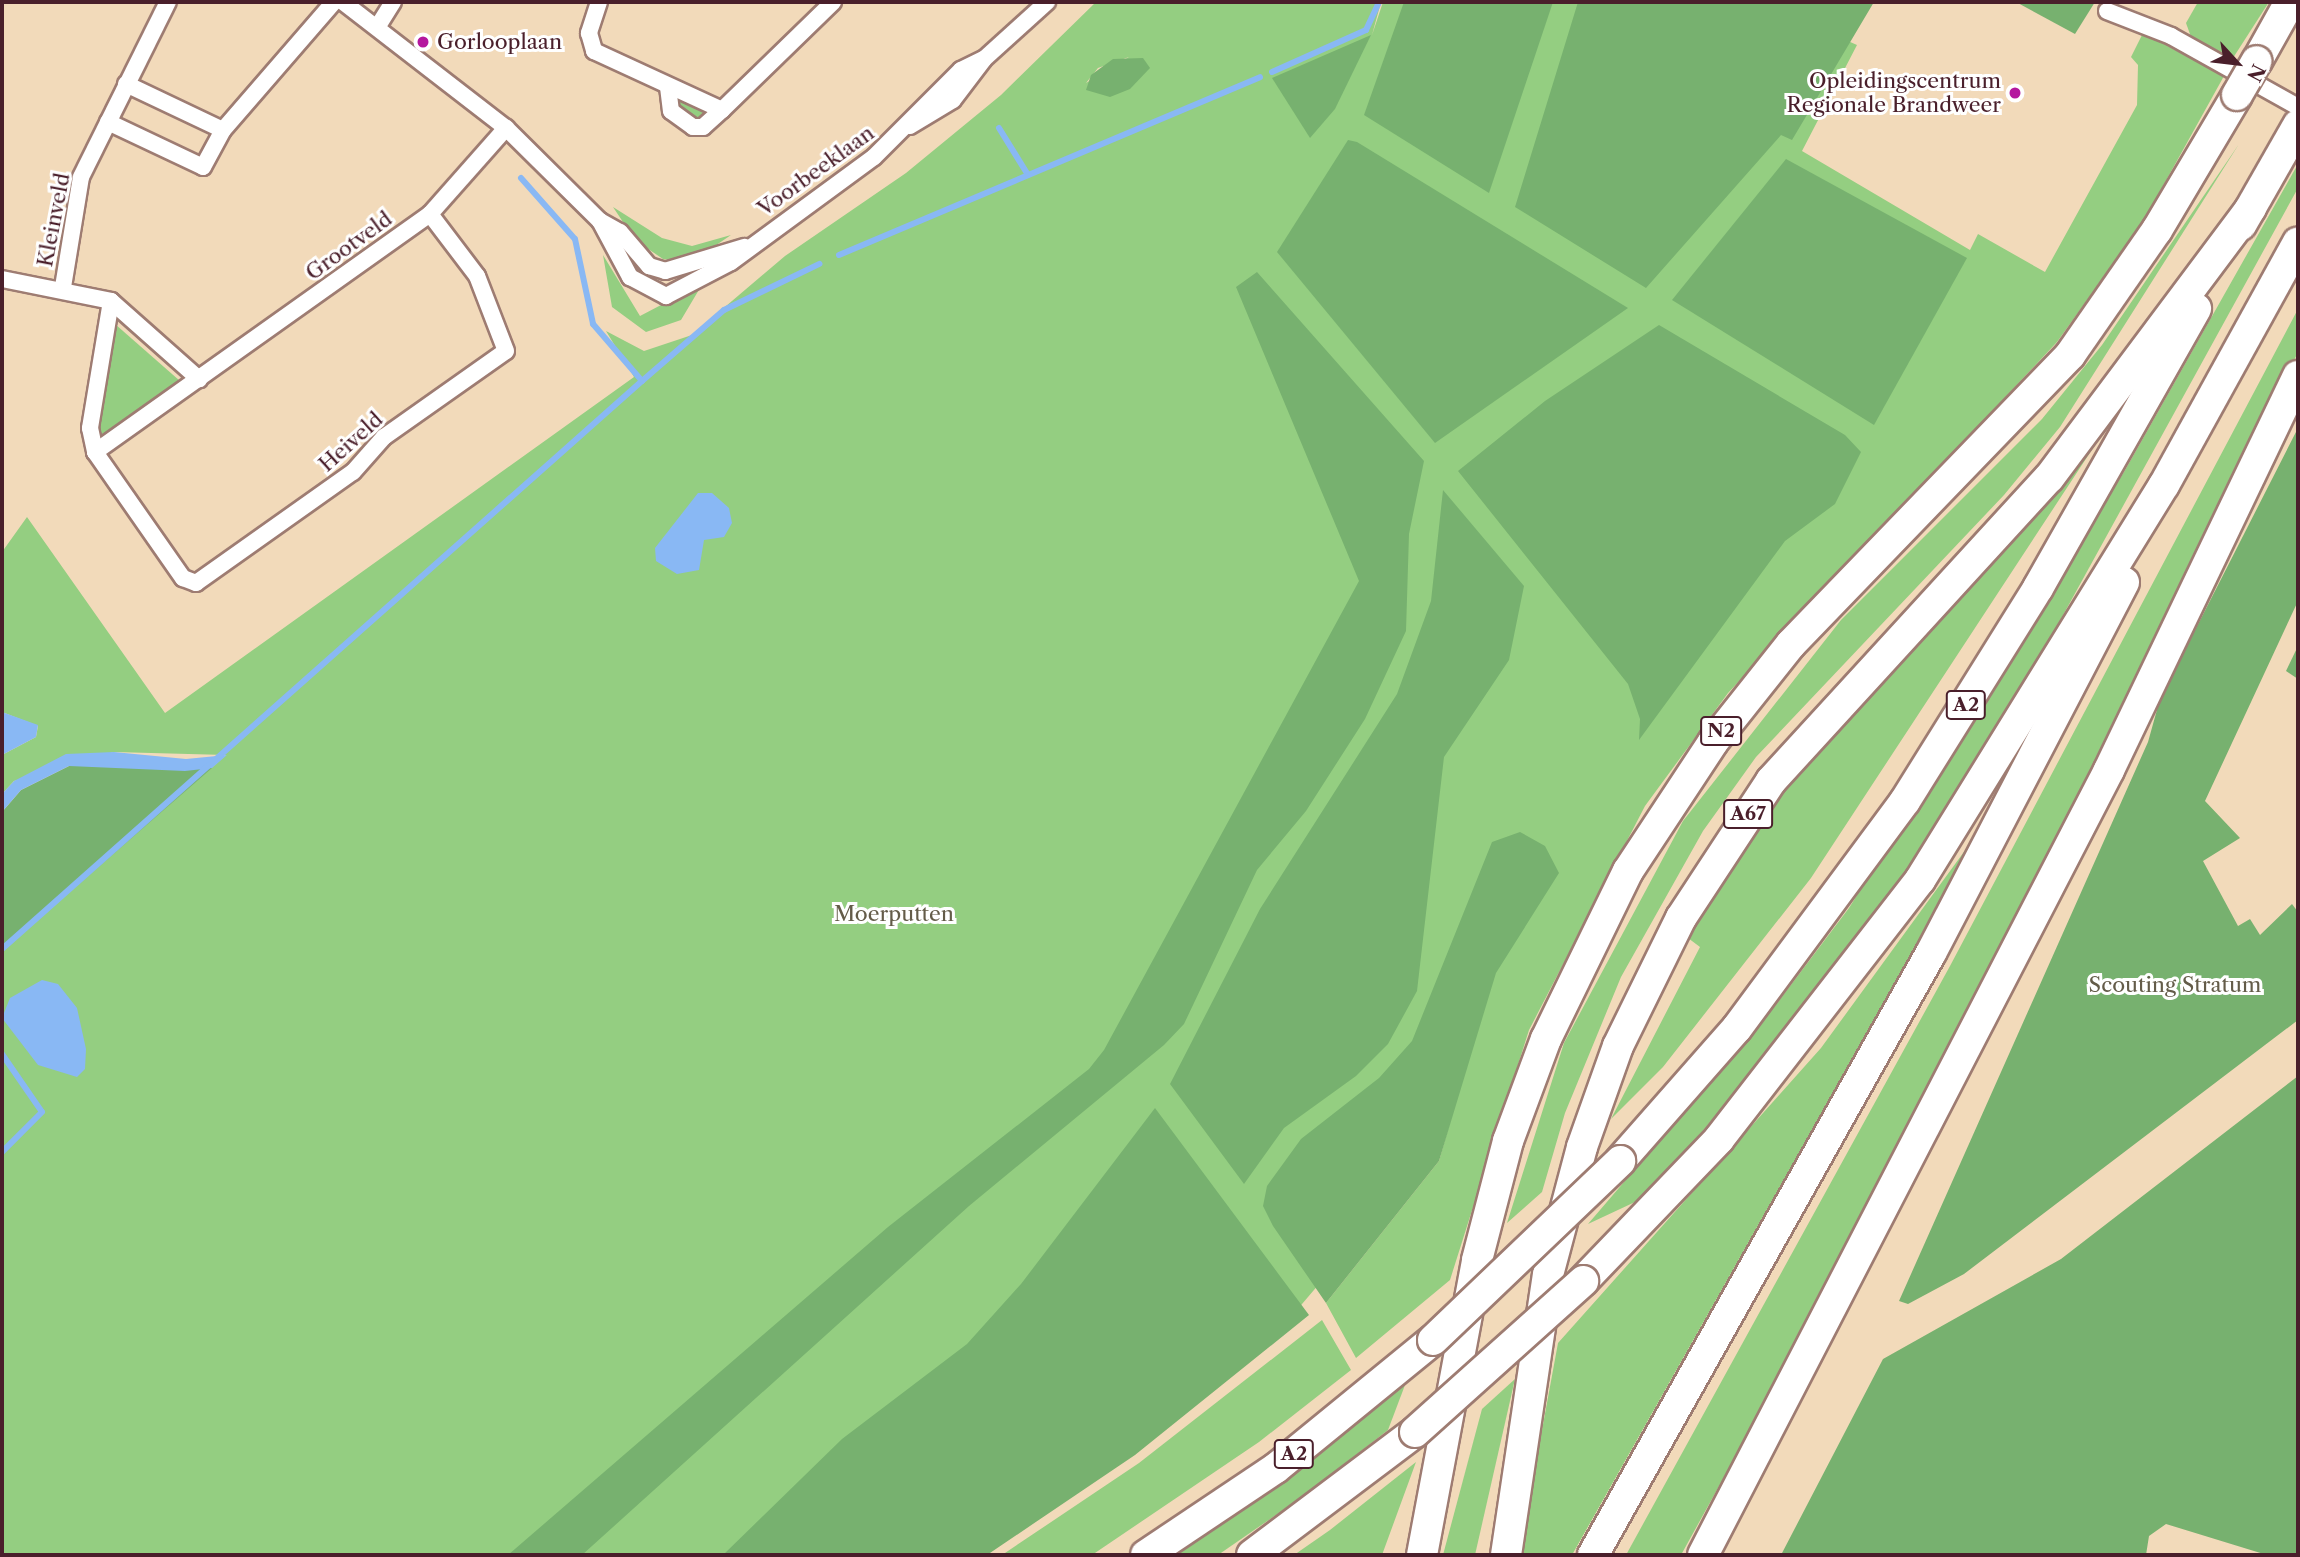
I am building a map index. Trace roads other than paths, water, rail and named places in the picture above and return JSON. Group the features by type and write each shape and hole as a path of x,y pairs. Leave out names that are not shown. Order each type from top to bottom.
{"highway":[{"name":"N2","path":"1422,1555 1477,1260 1508,1141 1546,1039 1628,871 1713,742 1791,644 2070,355 2157,230 2290,2"},
{"name":"A2","path":"1146,1555 1276,1468 1433,1340 1620,1161 1746,1017 1905,801 2038,588 2298,120"},
{"name":"A67","path":"1506,1555 1548,1275 1581,1147 1618,1046 1681,918 1771,780 2049,478 2251,208"},
{"name":"A2","path":"1252,1555 1415,1432 1583,1280 1719,1139 1884,933 2164,485 2298,242"},
{"path":"1703,1555 2109,770 2298,376"},
{"path":"1593,1555 1938,942 2127,576 2164,485"}],"street":[{"name":"Kleinveld","path":"63,288 81,177 168,2"},
{"path":"108,122 203,167 223,131 334,2"},
{"path":"342,2 378,26 506,128 600,222"},
{"path":"378,26 393,2"},
{"path":"599,2 589,33 594,51 722,110"},
{"path":"668,87 671,111 692,127 703,127 833,2"},
{"name":"Voorbeeklaan","path":"600,222 629,277 656,294 698,282 910,126 961,70 984,59 1047,2"},
{"path":"2107,11 2171,36 2298,120"},
{"path":"126,84 223,131"},
{"name":"Grootveld","path":"95,452 430,214 506,128"},
{"name":"Heiveld","path":"95,452 183,578 196,583 354,472 384,437 506,351 477,276 430,214"},
{"name":"Voorbeeklaan","path":"600,222 620,232 649,266 665,271 744,247"},
{"path":"2,279 63,288 111,301 199,379"},
{"path":"95,452 90,428 111,301"}],"water":[{"path":"698,493 712,493 729,508 732,523 724,537 704,540 699,570 677,574 656,561 655,548"},
{"path":"2,712 38,725 36,737 2,755"},
{"path":"114,752 186,759 227,755 212,768 185,771 69,766 21,790 2,812 2,794 14,781 66,754"},
{"path":"42,980 58,984 77,1008 86,1049 85,1069 77,1077 38,1065 2,1018 10,998"}],"waterway":[{"path":"1272,72 1366,30 1379,2"},
{"path":"839,255 1260,77"},
{"path":"999,128 1028,175"},
{"path":"521,178 575,239 593,324 642,381 724,310 819,264"},
{"path":"2,949 642,381"},
{"path":"2,1054 42,1112 2,1152"}],"place":[{"name":"Gorlooplaan","path":"423,42"},
{"name":"Opleidingscentrum Regionale Brandweer","path":"2015,93"}],"park label":[{"name":"Moerputten","path":"894,914"},
{"name":"Scouting Stratum","path":"2175,985"}]}
